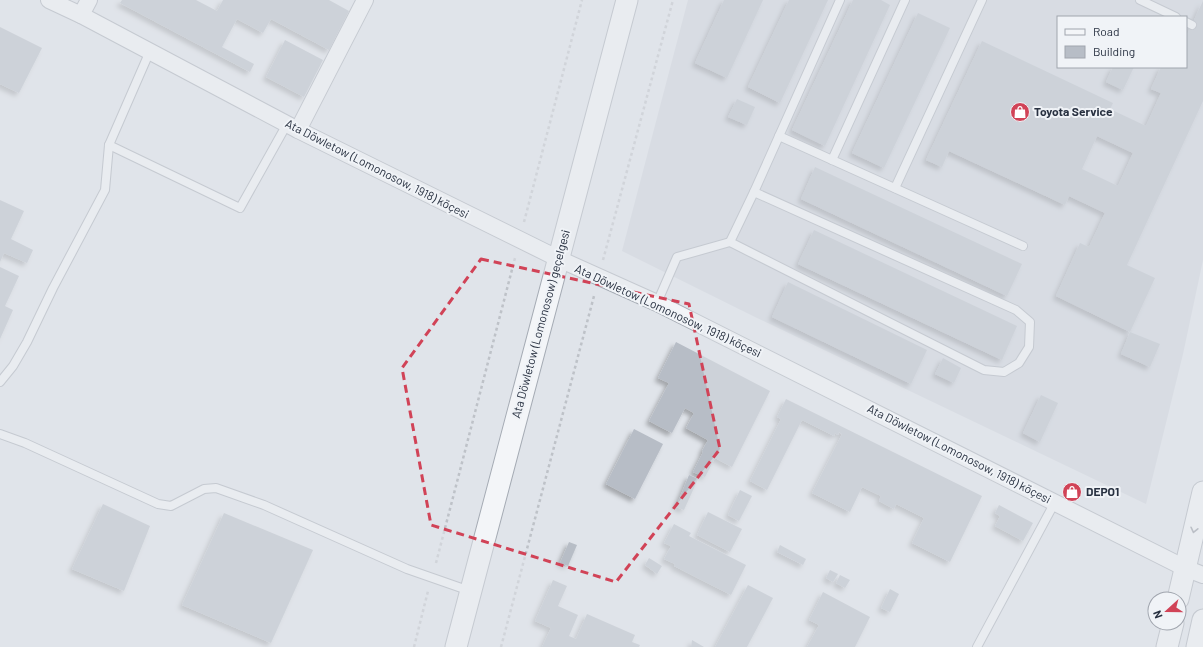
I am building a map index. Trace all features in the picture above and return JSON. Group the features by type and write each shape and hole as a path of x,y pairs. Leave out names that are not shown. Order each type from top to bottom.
{"street":[{"name":"Ata Döwletow (Lomonosow, 1918) köçesi","path":"49,0 81,15 293,127 519,240 657,303 1194,571"},
{"path":"81,15 89,0"},
{"path":"293,127 365,0"},
{"name":"Ata Döwletow (Lomonosow) geçelgesi","path":"456,647 627,0"},
{"path":"1183,591 1194,571 1203,492"},
{"path":"1197,647 1203,620"},
{"path":"1167,647 1171,631"}],"lane":[{"path":"730,242 840,0"},
{"path":"832,160 905,0"},
{"path":"895,188 982,0"},
{"path":"1140,0 1174,16"},
{"path":"0,382 13,366 27,342 53,288 105,190 109,145 150,51"},
{"path":"109,145 240,208 293,127"},
{"path":"779,136 1023,246"},
{"path":"657,303 677,257 730,242 984,370 1004,372 1019,363 1029,347 1030,322 1016,310 754,192"},
{"path":"0,434 25,443 158,504 171,506 204,489 216,488 264,505 407,570 470,591"},
{"path":"977,647 1055,502"}],"path":[{"path":"414,647 582,0"},
{"path":"501,647 673,0"}],"highlighted area":[{"path":"481,259 689,304 720,449 616,582 431,525 402,368"}],"shaded area":[{"path":"688,0 1203,0 1203,260 1183,354 1146,504 755,317 622,251"}],"building":[{"path":"122,0 196,0 217,11 223,0 329,0 349,11 329,50 271,19 263,33 237,19 222,47 254,64 250,72 120,3"},
{"path":"724,0 763,0 727,78 695,63"},
{"path":"789,0 828,0 780,103 748,87"},
{"path":"853,0 881,0 890,5 825,146 792,130"},
{"path":"1203,1 1203,101 1127,265 1155,278 1130,332 1056,296 1080,243 1089,247 1105,213 1069,196 1065,205 949,151 942,167 926,160 982,41 1113,103 1110,109 1146,126 1161,93 1151,89 1161,68 1187,68 1187,35","holes":["1097,136 1133,153 1118,186 1082,169"]},
{"path":"918,13 950,28 884,168 852,153"},
{"path":"0,27 42,48 19,93 0,84"},
{"path":"285,40 323,60 304,97 266,77"},
{"path":"1113,68 1134,68 1123,90 1106,82"},
{"path":"737,99 755,107 747,125 728,117"},
{"path":"815,167 1022,264 1007,296 801,199"},
{"path":"0,200 24,211 11,239 33,250 27,263 4,253 0,262"},
{"path":"814,230 1017,326 1002,360 798,264"},
{"path":"0,267 19,276 5,306 13,310 0,339"},
{"path":"788,282 927,350 911,384 772,317"},
{"path":"1130,332 1160,344 1150,367 1121,354"},
{"path":"676,342 770,391 732,467 715,458 705,477 693,472 708,440 686,428 694,413 685,408 672,433 649,421 669,383 658,378"},
{"path":"943,358 961,368 954,383 935,374"},
{"path":"1041,395 1058,403 1040,442 1023,433"},
{"path":"786,399 982,496 950,562 912,543 924,518 896,504 894,509 879,501 881,496 862,487 850,512 812,493 842,434 839,432 838,435 835,433 834,436 802,420 767,490 750,481 781,419 777,417"},
{"path":"634,429 663,444 635,499 606,484"},
{"path":"689,475 698,479 684,510 676,507"},
{"path":"740,490 752,496 739,521 728,515"},
{"path":"103,504 150,526 124,591 72,569"},
{"path":"999,505 1033,523 1023,541 995,526 1000,516 995,513"},
{"path":"708,512 742,529 730,552 697,535"},
{"path":"224,513 313,550 271,643 182,605"},
{"path":"674,524 691,533 689,536 746,565 731,595 674,566 675,564 664,559 671,546 664,543"},
{"path":"569,542 577,545 568,566 560,563"},
{"path":"780,545 806,559 803,565 777,552"},
{"path":"649,558 662,566 657,574 645,565"},
{"path":"830,570 838,574 833,582 826,578"},
{"path":"840,575 850,580 845,588 836,583"},
{"path":"553,580 567,586 558,606 578,615 569,636 576,639 587,614 635,635 632,642 640,645 639,647 542,647 551,628 535,621"},
{"path":"748,585 773,598 747,647 715,647"},
{"path":"890,589 899,594 890,612 881,608"},
{"path":"823,592 870,617 855,647 807,647 819,625 809,620"},
{"path":"692,640 704,647 691,647"}],"place":[{"name":"Toyota Service","path":"1020,112"},
{"name":"DEPO1","path":"1072,492"}]}
